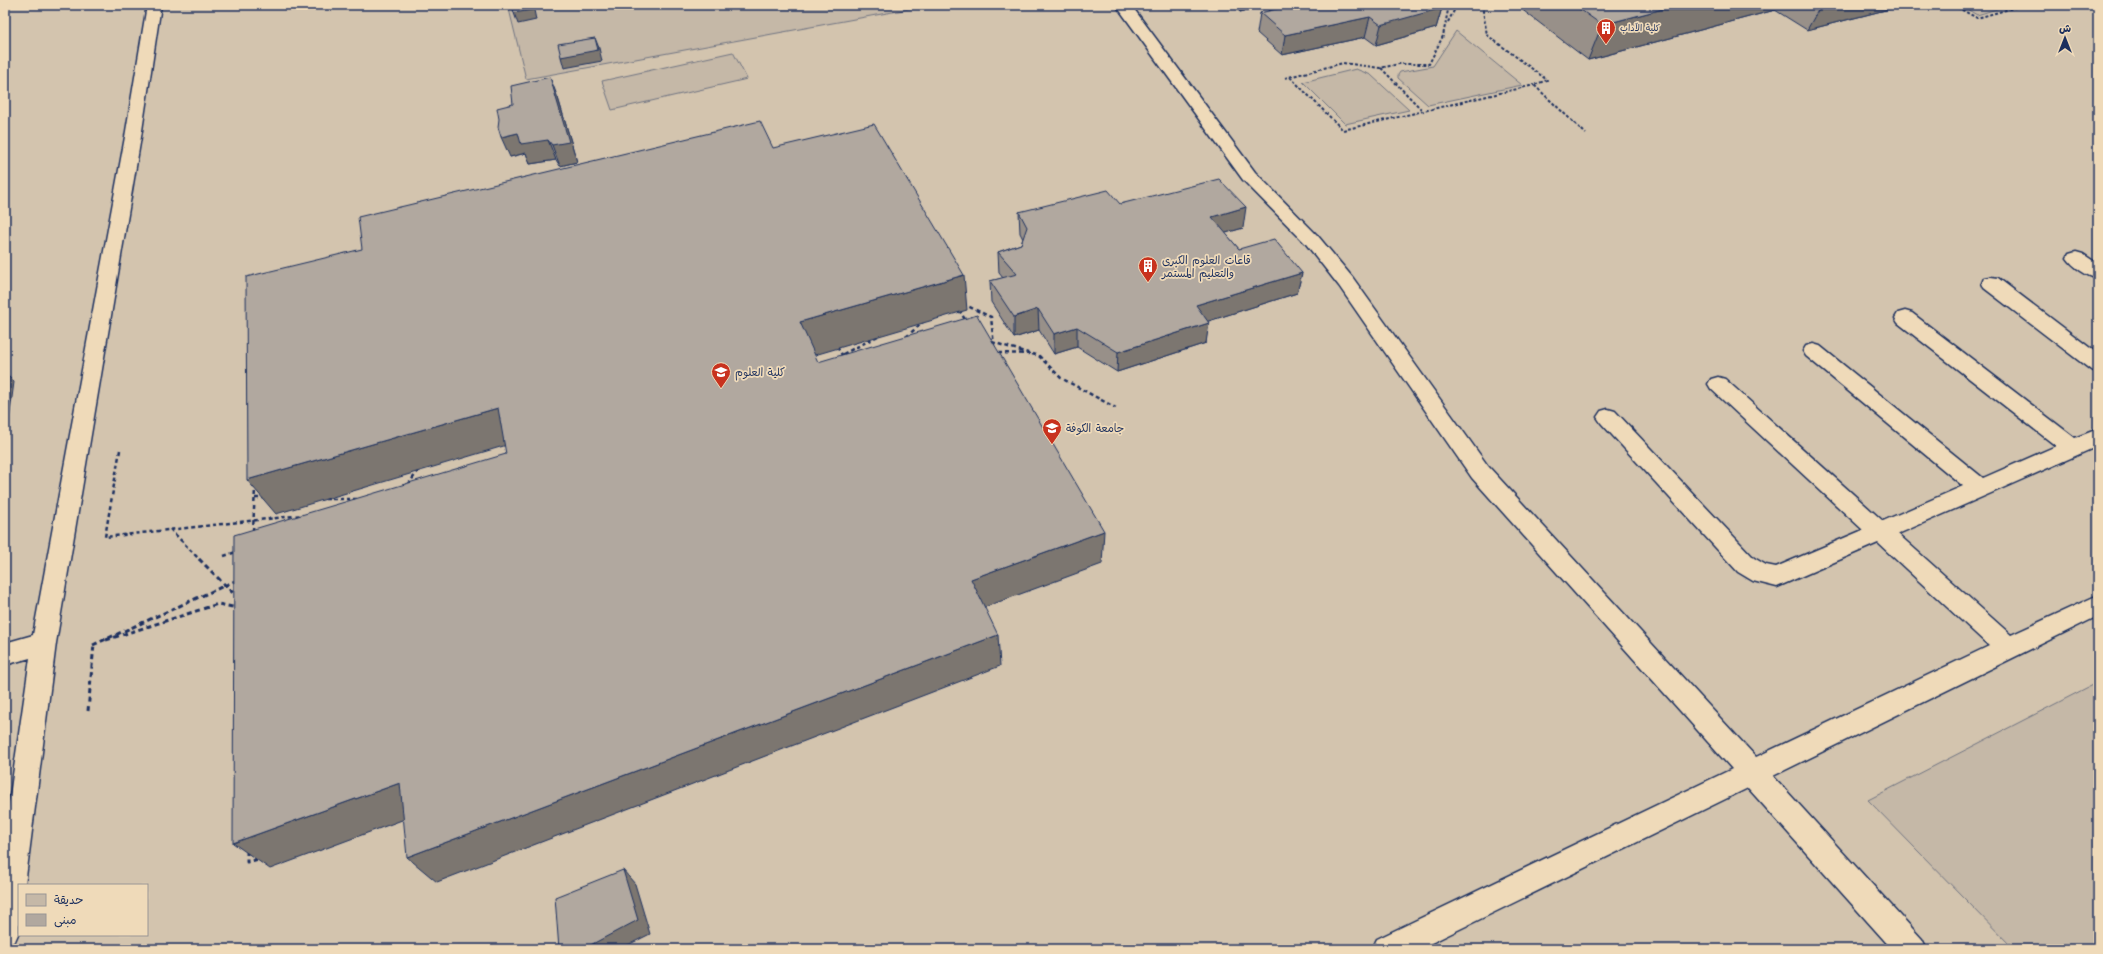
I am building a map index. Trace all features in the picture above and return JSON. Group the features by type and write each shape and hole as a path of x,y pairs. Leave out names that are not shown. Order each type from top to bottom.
{"lane":[{"path":"5,931 44,642 133,137 154,5"},
{"path":"1123,5 1249,176 1312,240 1346,282 1480,472 1912,949"},
{"path":"2076,258 2098,273"},
{"path":"1991,283 2098,365"},
{"path":"1905,318 2073,448"},
{"path":"1813,351 1980,488"},
{"path":"1718,384 2009,649"},
{"path":"1608,417 1746,565 1761,574 1777,577 2098,437"},
{"path":"1387,949 2098,605"},
{"path":"5,654 44,642"}],"path":[{"path":"1447,24 1449,5"},
{"path":"1286,78 1343,63 1380,68 1400,64 1429,64 1440,46 1447,24 1457,5"},
{"path":"1290,77 1343,130 1534,85 1547,80 1487,35 1482,5"},
{"path":"1953,5 1977,18 2024,5"},
{"path":"1380,68 1423,111"},
{"path":"1534,85 1586,134"},
{"path":"958,302 990,317 996,360"},
{"path":"955,304 970,327"},
{"path":"904,338 927,318"},
{"path":"835,359 883,334"},
{"path":"987,339 1039,356 1061,378 1116,408"},
{"path":"835,342 842,355"},
{"path":"995,353 1032,354"},
{"path":"842,355 849,355"},
{"path":"120,450 105,537 308,514"},
{"path":"407,487 419,469"},
{"path":"253,534 255,483"},
{"path":"255,498 271,498"},
{"path":"319,499 359,499"},
{"path":"170,529 241,600"},
{"path":"224,556 238,551"},
{"path":"94,645 239,579"},
{"path":"94,645 218,604 245,609"},
{"path":"88,711 94,645"},
{"path":"247,846 247,862 262,858"}],"shaded area":[{"name":"جامعة الكوفة","path":"5,5 2098,5 2098,949 5,949"}],"green space":[{"path":"508,5 931,5 526,79"},
{"path":"1960,5 2010,5 1977,15"},
{"path":"1456,31 1522,85 1428,105 1398,78 1398,75 1400,72 1433,66"},
{"path":"733,52 747,79 612,110 602,81"},
{"path":"1356,69 1371,75 1409,110 1345,124 1303,82"},
{"path":"2098,682 2098,949 2014,949 1868,800"}],"building":[{"path":"512,5 531,5 532,10 514,13"},
{"path":"1288,5 1438,5 1442,8 1381,25 1370,17 1285,35 1260,13 1289,6"},
{"path":"1574,5 1678,5 1602,25"},
{"path":"595,38 598,50 561,57 558,44"},
{"path":"550,77 569,142 552,145 548,140 521,144 518,133 501,137 498,127 499,119 497,108 513,104 511,86"},
{"name":"كلية العلوم","path":"760,121 773,148 874,124 964,275 800,322 818,362 977,315 1104,531 971,579 998,635 407,857 400,783 233,843 234,535 506,454 498,408 247,480 246,277 362,249 358,217"},
{"name":"قاعات العلوم الكبرى والتعليم المستمر","path":"1219,179 1246,207 1212,217 1239,249 1274,239 1302,273 1196,305 1209,323 1118,352 1077,327 1054,334 1038,309 1014,317 990,281 1017,274 998,252 1021,244 1027,227 1019,212 1108,190 1120,204"},
{"path":"623,870 638,920 583,949 559,949 555,897"}],"place":[{"name":"كلية الآداب","path":"1606,45"},
{"name":"قاعات العلوم الكبرى والتعليم المستمر","path":"1148,283"},
{"name":"كلية العلوم","path":"721,389"},
{"name":"جامعة الكوفة","path":"1052,445"}]}
